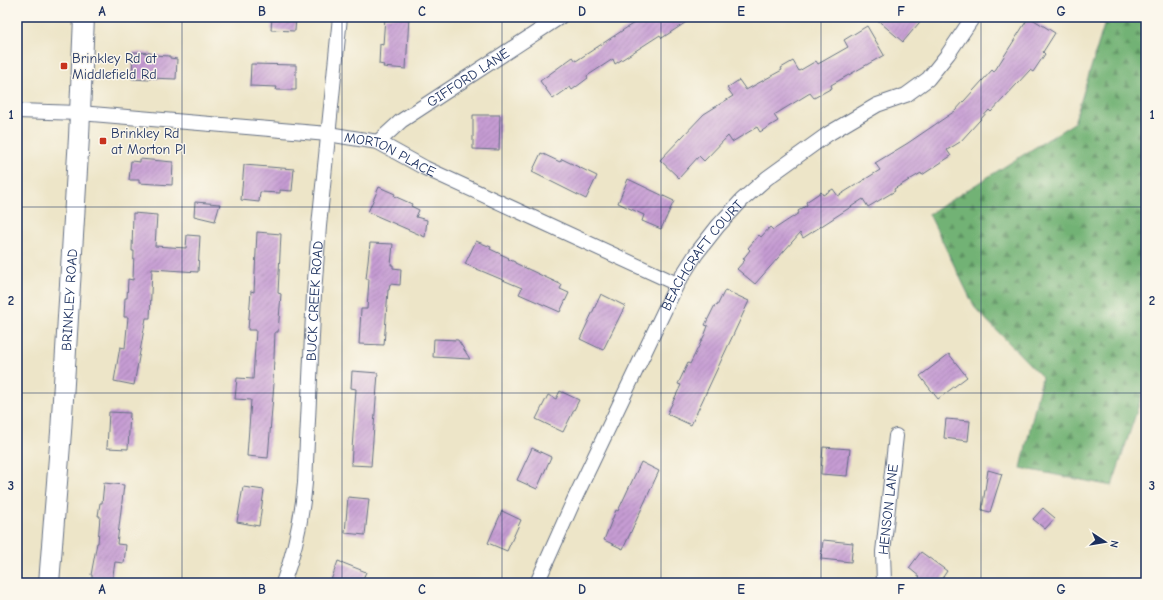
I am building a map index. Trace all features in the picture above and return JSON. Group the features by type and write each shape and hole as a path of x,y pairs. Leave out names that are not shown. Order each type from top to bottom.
{"main road":[{"name":"BRINKLEY ROAD","path":"49,583 61,432 80,114 84,17"}],"street":[{"name":"BUCK CREEK ROAD","path":"283,583 295,545 305,483 314,294 322,185 340,17"},
{"name":"GIFFORD LANE","path":"378,142 401,121 560,17"},
{"name":"BEACHCRAFT COURT","path":"537,583 574,500 677,284 700,248 742,200 767,178 828,134 878,105 906,95 928,79 948,54 973,17"},
{"name":"MORTON PLACE","path":"17,111 80,114 328,134 378,142 425,168 677,284"},
{"name":"HENSON LANE","path":"884,583 883,552 896,436"}],"green space":[{"path":"1100,17 1146,17 1146,383 1112,486 1021,468 1042,377 975,308 929,214 1074,123 1105,22"}],"building":[{"path":"272,17 296,17 295,31 271,30"},
{"path":"385,17 409,17 406,69 383,67 384,65 379,64 380,44 383,45"},
{"path":"643,17 694,17 662,38 660,35 615,64 613,59 587,76 588,78 572,90 570,87 553,99 540,81 573,57 576,61"},
{"path":"874,17 924,17 903,42"},
{"path":"1029,17 1055,33 1043,52 1045,54 1033,72 1030,70 991,112 989,110 960,142 947,150 951,156 922,175 921,173 894,189 895,191 868,207 863,199 803,238 800,233 755,284 737,269 745,260 743,259 750,250 748,248 759,235 761,237 770,227 773,230 799,213 798,211 807,205 806,202 821,192 823,195 833,189 838,196 880,170 875,163 908,143 955,111 992,70 994,72"},
{"path":"867,26 884,55 831,85 832,88 814,98 810,93 774,115 778,121 760,132 757,127 732,142 728,136 704,161 699,156 679,178 660,160 704,114 733,96 727,88 739,80 746,90 782,70 781,68 793,61 799,71 816,61 818,64 848,47 844,40"},
{"path":"133,52 170,56 170,58 177,59 176,79 132,79"},
{"path":"251,64 296,65 296,90 276,90 277,87 250,86"},
{"path":"473,115 500,115 499,150 473,149"},
{"path":"541,153 560,162 562,159 597,176 586,199 532,172"},
{"path":"140,159 173,162 172,185 139,183 139,180 129,180 131,161 140,162"},
{"path":"244,165 294,169 292,191 280,190 280,193 260,192 259,202 241,200"},
{"path":"628,179 674,201 661,229 642,221 644,215 618,203"},
{"path":"379,187 395,194 394,196 412,204 411,206 419,210 416,217 427,220 425,237 368,212"},
{"path":"195,202 220,204 215,221 194,216"},
{"path":"133,213 157,215 155,246 186,248 187,235 200,236 198,272 152,269 150,318 146,318 134,385 114,381 120,347 125,348 128,317 124,317 128,279 133,280"},
{"path":"257,232 281,234 278,293 281,294 278,332 275,332 274,383 268,458 247,456 251,400 235,399 237,378 253,379 256,330 248,330 251,291 254,292"},
{"path":"476,241 491,247 490,249 509,258 508,259 515,263 562,285 560,289 569,293 560,312 519,294 522,288 465,264"},
{"path":"370,243 393,244 391,265 393,265 393,268 401,269 400,285 390,284 388,290 384,345 359,344 361,309 367,309 369,279 366,279"},
{"path":"725,290 749,301 691,425 667,414 681,385 678,384 705,334 708,326 705,325 715,305 717,306"},
{"path":"601,294 625,306 603,350 580,339"},
{"path":"434,339 458,340 470,359 433,357"},
{"path":"949,354 967,377 938,399 920,376"},
{"path":"352,371 378,373 371,466 351,465 356,389 351,388"},
{"path":"560,391 579,400 563,432 536,419 548,395 556,399"},
{"path":"109,412 130,413 128,449 107,448"},
{"path":"946,419 970,421 968,441 944,438"},
{"path":"823,447 850,449 847,476 821,474"},
{"path":"532,448 551,457 537,489 517,480"},
{"path":"641,462 659,471 623,549 604,540 616,510 618,511"},
{"path":"988,470 1002,474 990,512 982,510"},
{"path":"104,483 124,485 117,544 126,545 124,563 115,562 112,581 92,578 91,575 98,543 100,516 98,516 100,503 102,503"},
{"path":"243,487 264,490 259,526 237,522"},
{"path":"348,497 369,499 365,535 345,533"},
{"path":"1043,508 1055,518 1045,529 1033,519"},
{"path":"502,511 521,520 507,551 488,543"},
{"path":"823,540 853,543 851,562 821,559"},
{"path":"921,552 947,571 939,583 915,583 920,577 909,568"},
{"path":"338,561 366,572 361,583 330,583"}],"place":[{"name":"Brinkley Rd at Middlefield Rd","path":"64,66"},
{"name":"Brinkley Rd at Morton Pl","path":"103,141"}]}
